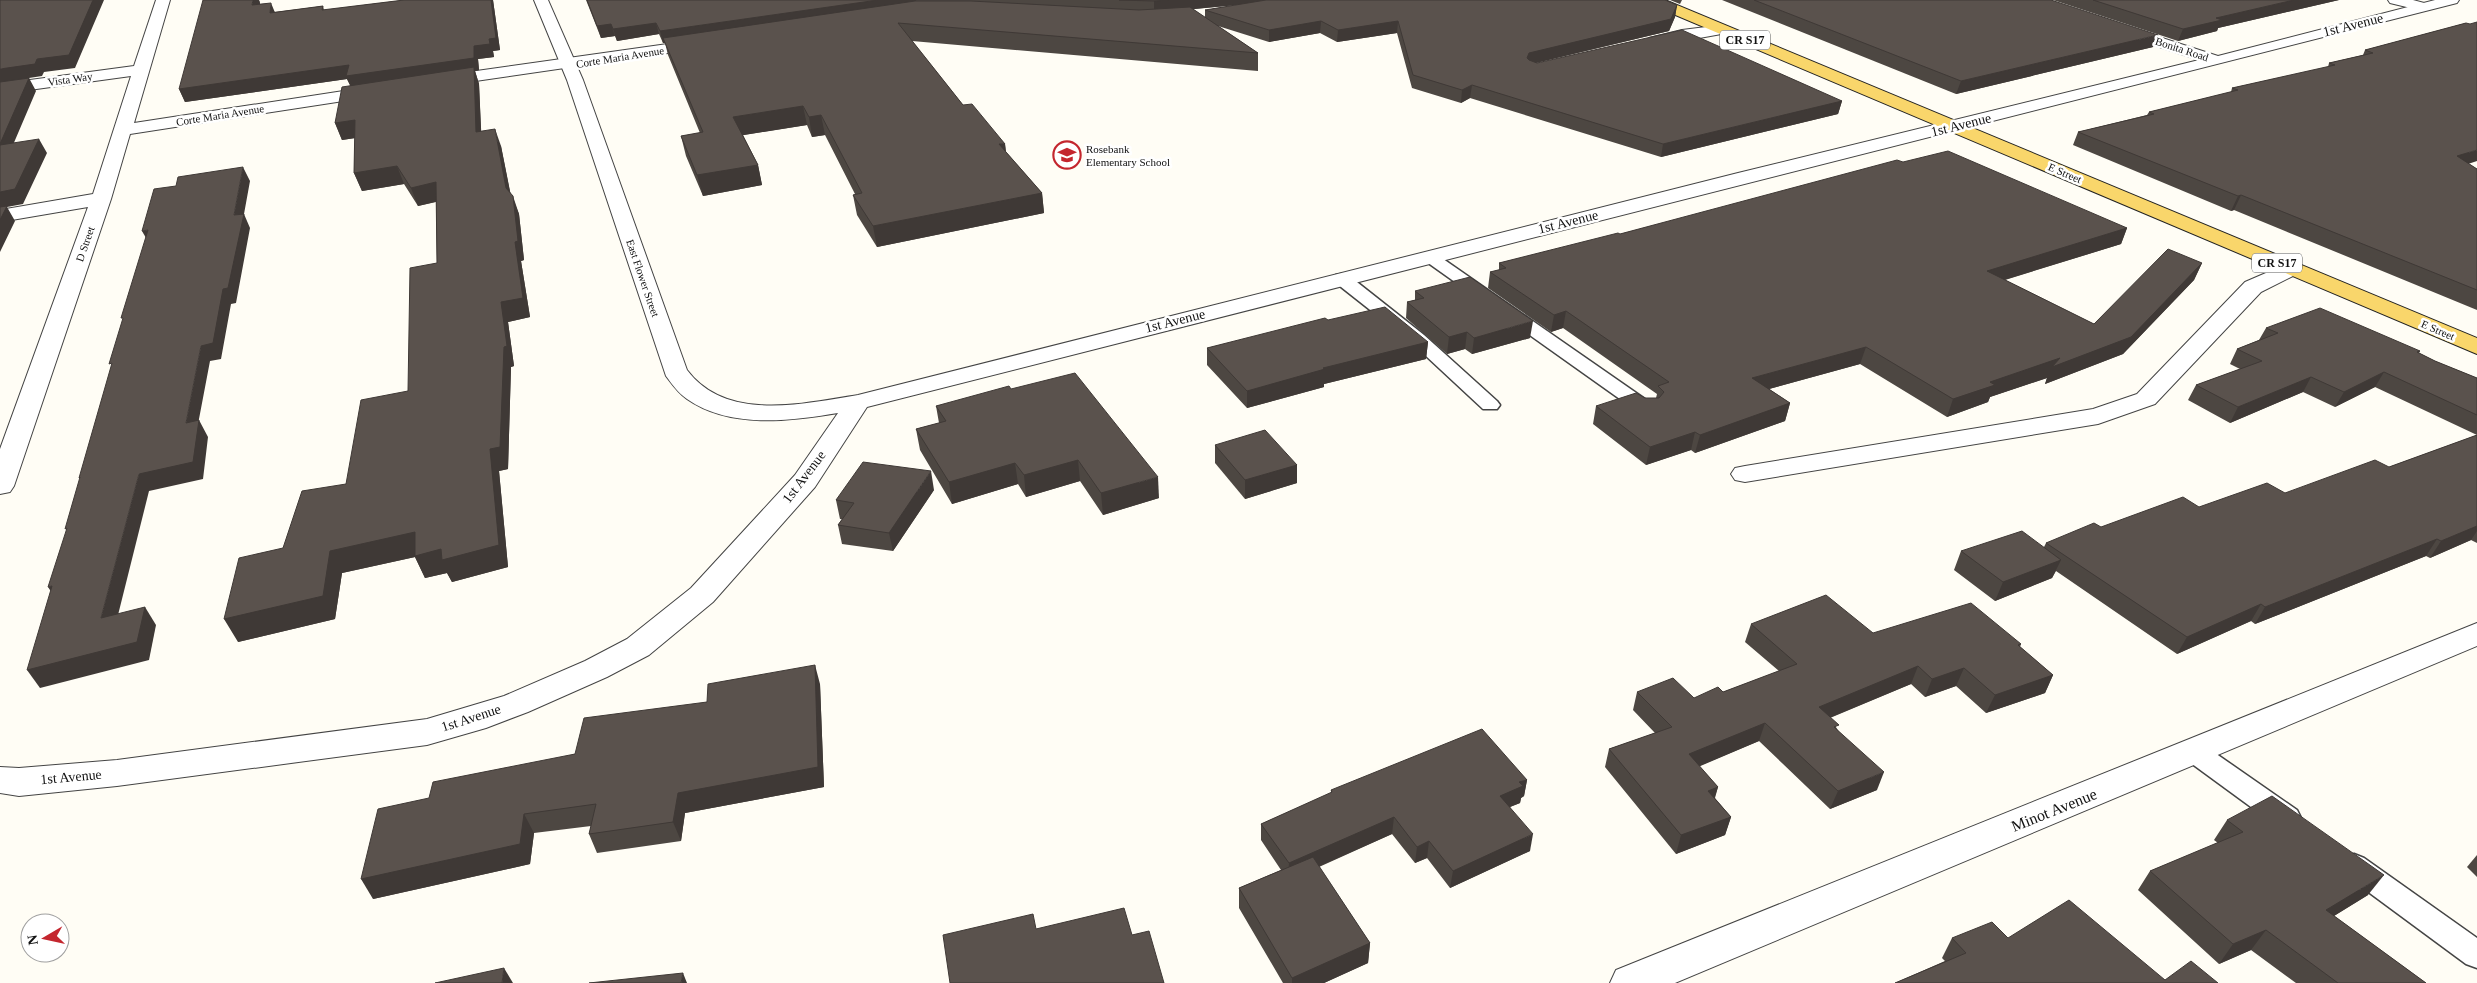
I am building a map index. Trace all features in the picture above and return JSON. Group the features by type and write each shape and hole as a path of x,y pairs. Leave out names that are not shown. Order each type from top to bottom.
{"main road":[{"name":"E Street","path":"1652,0 1956,126 2477,347"}],"street":[{"name":"D Street","path":"0,486 101,199 163,0"},
{"name":"East Flower Street","path":"541,0 578,89 675,371 687,387 698,396 727,407 770,414 812,410 858,402"},
{"path":"2395,0 2423,8"},
{"name":"1st Avenue","path":"0,780 19,782 117,773 427,732 474,719 587,673 638,647 702,595 804,481 858,402 1342,279 2217,61 2452,0"},
{"name":"Bonita Road","path":"2102,23 2217,61"},
{"path":"1644,44 1682,35 1722,30"},
{"name":"Corte Maria Avenue","path":"422,84 721,41"},
{"name":"Vista Way","path":"0,89 140,70"},
{"name":"Corte Maria Avenue","path":"123,130 394,88"},
{"path":"0,216 101,199"},
{"path":"1745,474 2098,416 2146,399 2252,287 2290,269"},
{"name":"Minot Avenue","path":"1630,983 2084,798 2477,634"}],"lane":[{"path":"1430,257 1648,410"},
{"path":"1342,279 1418,339 1490,405"},
{"path":"2193,751 2307,832"},
{"path":"2331,850 2477,955"}],"building":[{"path":"0,0 93,0 69,55 37,59 35,64 0,69"},
{"path":"203,0 253,0 252,5 271,3 270,13 323,6 322,10 404,0 491,0 496,38 489,39 490,44 474,46 474,58 346,76 349,65 179,89"},
{"path":"587,0 878,0 660,31 656,23 613,29 611,24 597,26"},
{"path":"1119,0 1169,0 1154,1"},
{"path":"1266,0 1665,0 1677,5 1671,19 1529,53 1527,58 1537,63 1682,30 1842,101 1663,144 1472,85 1462,90 1413,75 1398,21 1338,30 1321,21 1269,30 1205,10"},
{"path":"1754,0 2051,0 2158,35 1961,81"},
{"path":"2093,0 2294,0 2216,18 2222,20 2183,29"},
{"path":"915,1 971,1 1139,10 1190,7 1258,53 898,23 963,105 972,104 1005,144 999,144 1042,193 873,226 853,195 862,193 821,115 809,117 803,106 733,117 758,165 697,175 681,136 703,132 663,38"},
{"path":"2477,22 2477,150 2457,156 2477,169 2477,290 2078,132 2154,114 2149,112 2238,90 2232,88 2335,65 2329,63 2373,53 2365,50 2466,23"},
{"path":"474,67 476,132 495,129 506,188 513,196 518,241 515,242 523,298 501,302 507,346 504,347 500,447 490,449 499,545 442,560 441,549 415,556 415,532 330,551 323,596 224,619 239,558 283,548 302,491 346,484 361,400 408,391 410,268 437,263 436,182 411,188 397,166 354,173 355,120 335,123 342,87"},
{"path":"29,78 0,144 0,82"},
{"path":"39,139 15,189 0,192 0,145"},
{"path":"1948,151 2127,228 1987,271 2094,324 2168,249 2202,263 2131,337 2052,367 2060,358 1990,382 1995,385 1953,399 1866,347 1752,378 1790,403 1700,435 1695,432 1650,447 1596,406 1636,393 1645,398 1659,398 1664,392 1658,386 1669,382 1566,311 1554,315 1490,272 1506,268 1499,263 1620,234 1897,160 1903,162"},
{"path":"243,167 234,215 244,214 228,288 223,289 213,343 201,346 186,423 199,420 193,462 139,474 101,618 145,607 137,642 27,670 52,586 48,587 67,528 65,529 112,363 109,364 123,318 121,318 148,230 142,231 154,189 176,186 178,177"},
{"path":"7,206 0,220 0,207"},
{"path":"1470,277 1533,321 1474,338 1467,332 1449,337 1407,302 1424,298 1415,291"},
{"path":"1385,307 1428,342 1323,368 1325,369 1247,391 1207,348 1325,318 1328,320"},
{"path":"2320,308 2420,351 2417,352 2435,361 2477,378 2477,415 2384,372 2344,392 2311,377 2238,407 2196,385 2262,361 2237,349 2278,333 2266,328"},
{"path":"1075,373 1158,477 1101,493 1078,460 1024,475 1015,463 949,482 916,429 946,421 936,406 1009,386 1011,389"},
{"path":"1265,430 1297,465 1245,480 1215,445"},
{"path":"2477,435 2477,526 2441,541 2437,539 2265,607 2261,604 2187,637 2046,543 2094,523 2101,527 2183,497 2199,507 2267,483 2285,493 2375,460 2389,467"},
{"path":"863,462 931,471 889,533 838,525 854,503 836,500"},
{"path":"2022,531 2061,560 2003,582 1961,551"},
{"path":"1826,595 1873,633 1971,603 2021,644 2018,645 2053,675 1995,695 1964,668 1932,679 1918,666 1819,707 1839,725 1834,727 1884,772 1838,791 1765,723 1689,754 1718,787 1708,791 1731,817 1681,835 1609,749 1672,727 1637,692 1673,678 1694,698 1718,687 1723,692 1797,664 1751,624"},
{"path":"815,665 818,767 678,793 673,822 589,834 596,804 524,814 520,844 361,879 378,809 429,798 433,782 575,754 584,718 707,702 708,684"},
{"path":"1482,729 1527,780 1519,782 1523,786 1500,796 1533,834 1453,871 1429,841 1417,847 1394,817 1289,863 1261,824 1332,792 1331,790"},
{"path":"2272,796 2384,875 2326,910 2426,983 2338,983 2266,930 2233,944 2150,871 2243,832 2227,820"},
{"path":"1313,857 1370,943 1292,978 1239,888"},
{"path":"2069,900 2165,980 2191,961 2218,983 1895,983 1966,953 1952,938 1992,922 2008,938"},
{"path":"1124,908 1132,935 1149,931 1164,983 950,983 943,935 1033,914 1036,929"},
{"path":"504,968 502,983 435,983"},
{"path":"683,973 681,983 589,983"}],"place":[{"name":"Rosebank Elementary School","path":"1067,155"}]}
